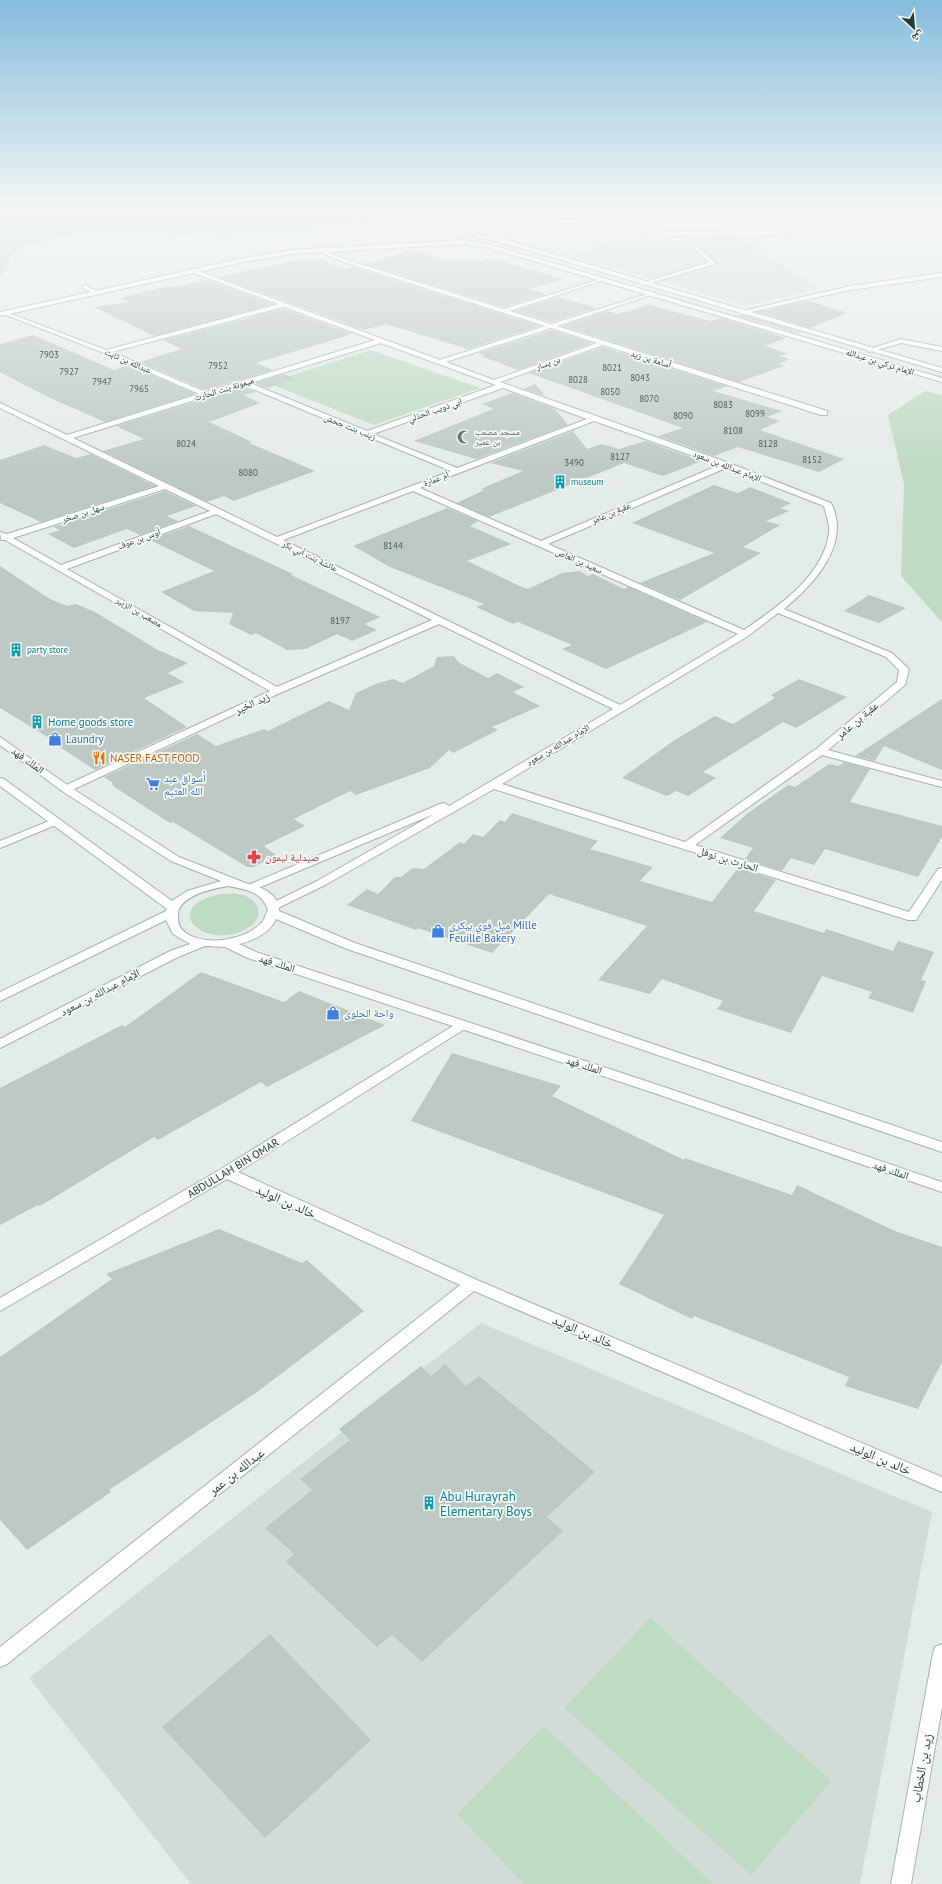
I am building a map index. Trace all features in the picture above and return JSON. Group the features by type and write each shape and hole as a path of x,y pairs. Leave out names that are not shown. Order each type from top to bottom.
{"street":[{"name":"الإمام تركي بن عبدالله","path":"2,313 68,299"},
{"name":"الإمام عبدالله بن سعود","path":"267,299 726,465 828,505 834,534 821,565 803,587 778,610 745,634 619,708 493,785 274,909"},
{"name":"أسامة بن زيد","path":"470,299 553,326 602,344 824,413"},
{"path":"506,310 540,299"},
{"path":"440,362 634,299"},
{"name":"الإمام تركي بن عبدالله","path":"672,299 942,380"},
{"name":"الإمام تركي بن عبدالله","path":"701,299 869,350 942,370"},
{"path":"742,312 801,299"},
{"path":"106,352 283,305"},
{"name":"عبدالله بن ثابت","path":"2,313 106,352 206,395"},
{"name":"ميمونة بنت الحارث","path":"67,437 380,341"},
{"path":"869,350 901,341 942,349"},
{"name":"بن يسار","path":"494,382 602,344"},
{"name":"زينب بنت جحش","path":"243,383 457,471"},
{"name":"ابي ذويب الحذلي","path":"366,434 504,385"},
{"name":"عائشة بنت أبي بكر","path":"0,404 619,708"},
{"name":"أم عمارة","path":"277,540 594,418"},
{"name":"عقبة بن عامر","path":"540,544 726,465"},
{"name":"سهل بن صخر","path":"2,537 166,486"},
{"name":"سعيد بن العاص","path":"414,488 745,634"},
{"name":"أوس بن عوف","path":"61,568 217,511"},
{"name":"مصعب بن الزبير","path":"2,537 61,568 278,691"},
{"name":"عقبة بن عامر","path":"686,846 820,751 902,683 904,669 889,655 778,610"},
{"name":"زيد الخير","path":"66,789 278,691 440,620"},
{"name":"الملك فهد","path":"0,740 66,789 175,859 247,886"},
{"path":"820,751 942,784"},
{"path":"0,782 173,910"},
{"name":"الإمام عبدالله بن سعود","path":"247,886 493,785"},
{"name":"الحارث بن نوفل","path":"493,785 912,917 942,871"},
{"path":"0,845 54,822"},
{"path":"0,997 173,910 186,895 198,889 221,884 247,886 261,891 274,909 351,946 942,1147"},
{"path":"173,910 172,920 175,928 181,934 202,943 227,943 255,935 265,928 274,909"},
{"name":"الإمام عبدالله بن سعود","path":"0,1044 174,954 202,943"},
{"name":"الملك فهد","path":"227,943 252,955 662,1091 942,1188"},
{"name":"ABDULLAH BIN OMAR","path":"0,1305 226,1174 461,1025"},
{"name":"خالد بن الوليد","path":"226,1174 472,1284 942,1484"},
{"name":"عبدالله بن عمر","path":"0,1658 472,1284"},
{"name":"زيد بن الخطاب","path":"901,1884 942,1653"}],"shaded area":[{"path":"722,299 776,299 746,306"},
{"path":"481,1323 932,1512 860,1884 191,1884 29,1678"}],"green space":[{"path":"371,350 480,388 374,425 268,383"},
{"path":"925,391 942,395 942,622 901,576 904,484 888,415"},
{"path":"221,894 240,894 254,901 257,905 258,915 253,924 248,928 233,934 218,935 204,932 195,926 190,918 192,909 202,901"},
{"path":"650,1618 831,1781 751,1875 564,1708"},
{"path":"544,1726 713,1884 524,1884 457,1814"}],"building":[{"path":"123,299 259,299 273,304 154,336 94,307 130,302"},
{"path":"279,299 454,299 540,326 468,349 386,324 364,330"},
{"path":"478,299 531,299 504,307"},
{"path":"551,299 564,299 597,308 551,322 515,311"},
{"path":"809,301 847,313 811,328 757,312"},
{"path":"649,305 710,321 721,318 786,338 765,346 788,354 779,356 790,359 778,364 784,366 739,382 562,326 608,311 617,314"},
{"path":"284,309 353,334 256,363 273,370 206,390 140,362 181,349 163,340"},
{"path":"736,315 744,315 800,332 797,333"},
{"path":"551,330 592,343 518,370 481,356 485,355 479,353"},
{"path":"33,335 114,370 129,365 195,394 105,422 48,397 0,372 0,344"},
{"path":"603,347 727,386 713,391 782,411 767,417 780,421 760,430 844,459 819,472 738,447 714,456 658,436 683,428 529,373"},
{"path":"284,374 296,379 267,388 254,383"},
{"path":"535,384 545,396 524,389"},
{"path":"243,387 256,392 244,395 260,403 209,422 252,442 249,443 315,471 234,501 224,496 207,502 103,451 144,439 116,426"},
{"path":"512,393 555,409 568,425 476,459 414,441 493,409 482,404"},
{"path":"573,431 587,449 602,444 619,449 645,441 702,461 663,476 624,463 489,517 457,503 484,490 481,489 523,471 490,463"},
{"path":"44,445 76,458 91,454 155,486 41,522 0,503 0,460"},
{"path":"714,485 738,493 750,487 791,503 781,508 789,511 766,521 780,525 743,547 761,553 680,600 640,583 714,553 632,523"},
{"path":"165,491 196,506 167,516 178,521 140,535 127,529 74,548 48,534 60,530 53,527"},
{"path":"447,508 478,521 470,526 511,544 467,561 522,587 528,589 562,573 579,571 588,576 593,574 624,589 628,587 707,622 606,669 562,649 572,645 518,622 513,624 476,607 484,604 390,567 353,546"},
{"path":"189,526 293,574 291,575 380,617 365,624 377,630 352,641 337,634 306,649 287,650 256,633 251,635 229,624 233,613 194,611 161,592 214,571 150,540"},
{"path":"0,566 50,599 67,606 76,604 95,612 158,650 188,663 168,673 184,682 144,698 187,727 95,770 49,740 51,739 0,708"},
{"path":"869,595 906,608 879,623 844,611"},
{"path":"454,656 458,662 488,678 497,673 524,687 513,692 540,706 492,727 498,730 453,753 449,750 430,768 356,795 350,791 294,819 305,826 264,846 276,855 254,867 247,867 173,822 170,823 113,786 112,782 104,777 197,734 216,746 264,729 268,731 329,701 349,710 356,693 378,683 393,679 403,683 434,666 437,657"},
{"path":"799,679 847,697 796,728 783,722 703,772 716,778 688,796 676,791 667,796 622,778 673,741 715,716 733,724 775,698 771,695"},
{"path":"942,699 942,770 884,746 875,761 855,756"},
{"path":"844,762 870,769 850,802 942,826 942,837 918,877 825,849 814,865 791,858 782,871 745,859 753,848 720,838 748,813 788,785 795,787 829,764 839,766"},
{"path":"512,813 598,841 590,849 653,867 640,881 712,902 738,868 776,880 754,911 824,933 826,929 893,951 898,941 934,952 921,980 926,981 913,1013 868,998 872,992 822,976 791,1033 717,1009 723,1001 662,979 650,994 598,980 647,926 549,894 492,953 418,928 416,930 347,905 367,889 378,894 395,877 401,877 413,868 424,869 460,842 464,844 473,834 483,837 500,820 505,822"},
{"path":"201,972 284,1002 299,991 385,1025 267,1087 261,1082 158,1140 154,1137 40,1206 38,1205 0,1225 0,1088 122,1025 125,1027"},
{"path":"452,1053 561,1086 552,1096 684,1160 685,1158 792,1195 797,1185 895,1231 942,1247 942,1362 918,1409 845,1386 849,1377 694,1316 692,1319 619,1284 664,1215 411,1121"},
{"path":"219,1229 302,1263 307,1260 364,1311 257,1392 109,1490 111,1492 27,1550 0,1520 0,1357 112,1279 106,1274"},
{"name":"Abu Hurayrah Elementary Boys","path":"445,1364 466,1386 479,1376 595,1472 547,1517 563,1531 422,1662 392,1635 377,1647 286,1562 294,1554 265,1528 312,1490 300,1479 350,1440 339,1429 421,1366 431,1376"},
{"path":"270,1634 371,1740 265,1838 162,1727"}],"place":[{"name":"مسجد مصعب بن عمير","path":"464,437"},
{"name":"museum","path":"560,482"},
{"name":"party store","path":"16,650"},
{"name":"Home goods store","path":"37,722"},
{"name":"Laundry","path":"55,739"},
{"name":"NASER FAST FOOD","path":"99,758"},
{"name":"أسواق عبد الله العثيم","path":"153,784"},
{"name":"صيدلية ليمون","path":"254,857"},
{"name":"ميل فوي بيكري Mille Feuille Bakery","path":"438,931"},
{"name":"واحة الحلوى","path":"333,1013"},
{"name":"Abu Hurayrah Elementary Boys","path":"429,1503"}]}
